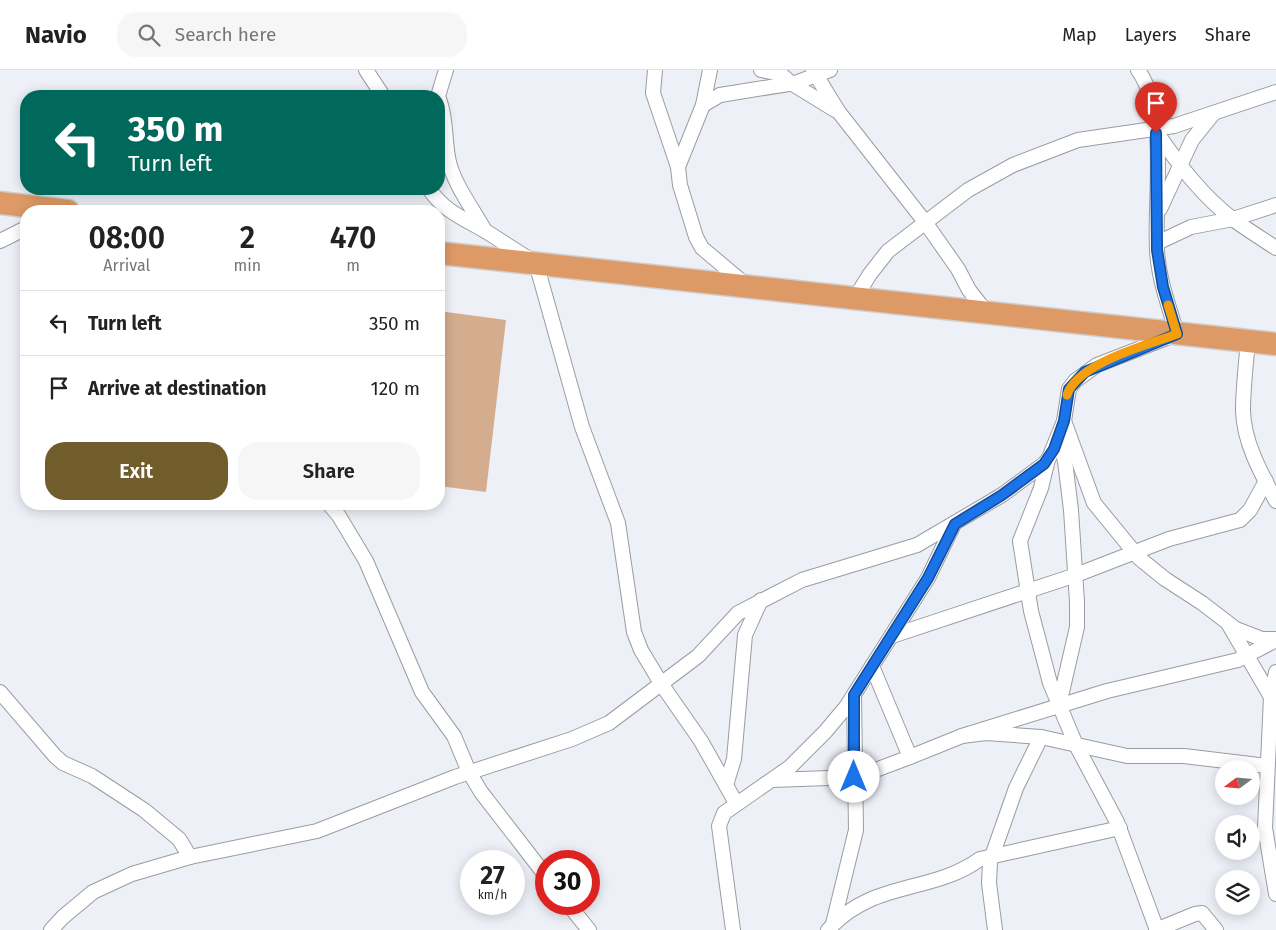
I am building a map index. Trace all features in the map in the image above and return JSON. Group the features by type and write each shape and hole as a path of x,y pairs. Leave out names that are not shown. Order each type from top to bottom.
{"highway":[{"path":"0,204 20,206"},
{"path":"445,254 1276,344"}],"street":[{"path":"366,70 380,90"},
{"path":"440,90 446,70"},
{"path":"656,70 653,92 678,167 680,185 696,237 702,248 746,286"},
{"path":"678,167 703,105 710,70"},
{"path":"761,70 778,72 791,83 840,114"},
{"path":"703,105 720,95 791,83 815,73 830,70"},
{"path":"1138,70 1151,97"},
{"path":"1151,70 1151,97 1156,131 1158,214 1156,242 1163,287 1177,334 1085,372 1069,389 1064,421 1020,541 1028,591 1045,669 1076,745 1120,828 1157,930 1194,914 1202,913 1216,930"},
{"path":"815,73 840,114 925,222 958,269 969,290 987,313"},
{"path":"855,298 882,257 925,222 993,175 1042,152 1078,140 1156,131 1276,92"},
{"path":"1158,214 1192,140 1213,114"},
{"path":"445,131 449,162 455,180 485,231"},
{"path":"1156,131 1179,165 1206,194 1233,219 1276,248"},
{"path":"434,195 443,205"},
{"path":"1156,242 1191,227 1233,219 1276,205"},
{"path":"445,207 462,220 485,231 536,263 582,427 618,523 634,632 641,650 662,685 701,742 736,803"},
{"path":"0,241 20,231"},
{"path":"1248,341 1243,412 1248,438 1258,467 1276,501"},
{"path":"1064,421 1094,503 1136,553 1165,579 1227,622 1252,636 1276,640"},
{"path":"1058,437 1065,461 1076,575 1077,627 1059,705"},
{"path":"51,930 63,916 102,886 132,874 190,857 317,831 469,772 609,723 662,685 698,656 734,616 761,600 802,580 917,545 1002,495 1044,464 1049,458"},
{"path":"892,636 1076,575 1136,553 1169,538 1245,516 1266,481"},
{"path":"334,510 366,561 422,692 454,736 469,772 480,792 535,862"},
{"path":"733,926 719,826 724,813 790,767 825,732 854,695 892,636 928,578 955,524"},
{"path":"726,785 734,759 745,635 761,600"},
{"path":"1227,622 1271,697"},
{"path":"771,780 854,777 874,772 962,736 1107,690 1218,665 1248,656 1276,640"},
{"path":"872,666 910,757"},
{"path":"1276,672 1271,697 1265,828 1273,856 1276,894"},
{"path":"1,694 63,763 92,776 144,810 179,839 190,857"},
{"path":"830,927 855,840 854,695"},
{"path":"962,736 986,733 1041,737 1127,756 1184,756 1267,766"},
{"path":"995,930 989,883 991,856 1016,788 1041,737"},
{"path":"830,927 838,918 869,899 952,874 980,859 1120,828"},
{"path":"577,915 589,930"}],"building":[{"path":"445,312 506,320 486,492 445,487"}],"slow traffic":[{"path":"1067,395 1075,381 1097,365 1177,334 1168,305"}],"route":[{"path":"854,777 854,695 928,578 955,524 1002,495 1044,464 1054,449 1064,421 1069,389 1085,372 1097,365 1177,334 1163,287 1158,261 1156,239 1158,214 1156,133"}]}
